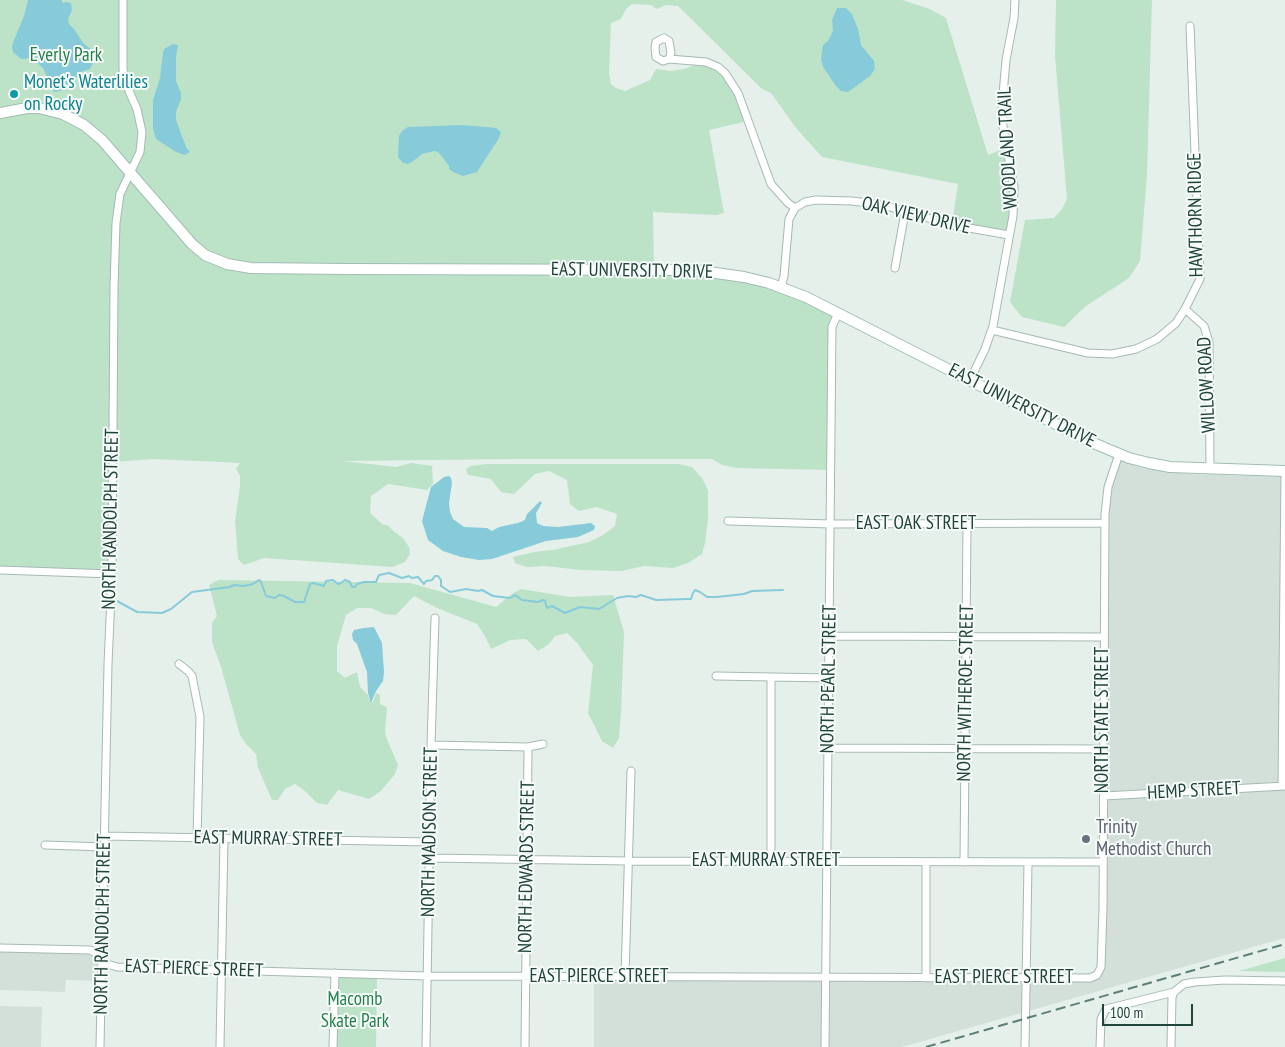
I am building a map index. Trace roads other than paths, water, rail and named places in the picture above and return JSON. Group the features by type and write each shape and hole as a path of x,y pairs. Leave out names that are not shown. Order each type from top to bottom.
{"main road":[{"name":"EAST UNIVERSITY DRIVE","path":"0,113 38,108 56,111 70,117 96,134 192,244 212,259 235,266 251,268 347,269 695,270 744,277 781,287 806,297 1091,442 1120,454 1158,465 1210,469 1285,471"}],"street":[{"name":"NORTH RANDOLPH STREET","path":"100,1047 112,574 116,223 120,194 140,152 142,132 137,109 123,70 124,0"},
{"name":"WOODLAND TRAIL","path":"970,380 992,330 1014,206 1014,187 1003,127 1002,106 1006,60 1014,18 1015,0"},
{"name":"HAWTHORN RIDGE","path":"992,330 1088,353 1112,354 1136,349 1157,339 1176,323 1186,309 1200,279 1190,26"},
{"path":"669,59 706,62 718,67 725,73 738,93 771,184 795,208 789,219 781,287"},
{"name":"OAK VIEW DRIVE","path":"795,208 805,202 816,200 873,203 952,225 1009,235"},
{"path":"895,268 905,212"},
{"name":"WILLOW ROAD","path":"1186,309 1204,326 1209,342 1210,469"},
{"name":"NORTH PEARL STREET","path":"825,1047 832,327 838,313"},
{"name":"NORTH STATE STREET","path":"1097,975 1101,967 1104,796 1104,523 1108,486 1120,454"},
{"path":"1284,786 1285,471"},
{"name":"EAST OAK STREET","path":"728,521 831,524 1104,523"},
{"name":"NORTH WITHEROE STREET","path":"964,862 967,524"},
{"path":"0,570 112,574"},
{"name":"NORTH MADISON STREET","path":"426,1047 435,618"},
{"path":"830,636 1103,637"},
{"path":"178,664 192,676 200,717 197,838"},
{"path":"716,676 830,678"},
{"path":"771,677 771,861"},
{"path":"431,745 528,747 544,744"},
{"name":"NORTH EDWARDS STREET","path":"525,1047 528,747"},
{"path":"828,748 1103,749"},
{"path":"625,977 630,771"},
{"name":"HEMP STREET","path":"1104,796 1284,786"},
{"name":"EAST MURRAY STREET","path":"105,836 430,842"},
{"path":"220,1047 224,838"},
{"path":"46,845 105,847"},
{"name":"EAST MURRAY STREET","path":"430,858 628,861 1102,862"},
{"path":"926,862 926,978"},
{"path":"1025,1047 1028,862"},
{"name":"EAST PIERCE STREET","path":"0,948 90,950 96,952 107,964 117,967 427,976 1090,978 1097,975"},
{"path":"333,1047 334,973"},
{"path":"1100,1047 1100,1019 1106,1009 1174,992 1184,984 1195,982 1285,980"},
{"path":"1172,1047 1172,997 1174,992"}],"water":[{"path":"28,0 61,0 63,3 71,3 72,10 68,19 69,24 84,44 96,53 90,69 77,73 75,84 68,89 54,92 43,68 32,58 21,59 13,52 12,46"},
{"path":"837,8 846,8 852,14 858,29 861,45 874,61 875,69 870,76 848,92 841,91 836,86 823,67 821,59 823,45 828,41 833,31 832,20"},
{"path":"173,44 178,45 176,81 181,93 176,120 186,147 190,152 185,155 176,152 156,139 153,128 153,100 160,78 163,53 164,49"},
{"path":"462,125 496,128 501,132 477,172 463,176 453,172 439,153 435,151 422,154 408,164 403,163 398,157 399,136 408,127"},
{"path":"449,476 452,483 449,503 450,512 453,519 464,527 487,528 492,531 499,527 518,523 525,520 527,514 540,501 542,503 536,513 537,523 543,526 558,527 591,523 595,526 594,530 578,537 546,541 492,559 479,560 443,551 428,540 422,521 431,487 444,477"},
{"path":"374,627 382,643 384,672 383,681 371,703 368,693 367,672 352,634 354,630"}],"waterway":[{"path":"117,601 137,612 162,613 171,609 192,592 234,585 244,586 259,580 266,596 275,598 279,595 295,602 304,602 310,584 324,586 326,581 333,580 338,584 345,580 350,582 352,587 355,587 357,584 364,582 376,582 379,575 389,573 402,578 409,576 412,578 418,577 424,584 426,581 438,576 441,580 441,586 450,592 466,589 482,590 493,596 510,598 515,595 522,600 538,602 543,600 547,608 552,606 565,613 580,607 599,609 617,598 628,596 636,597 641,595 656,600 691,599 695,590 707,597 744,594 752,591 783,590"}],"railway":[{"path":"926,1047 1285,944"}],"place":[{"name":"Monet's Waterlilies on Rocky","path":"14,94"},
{"name":"Trinity Methodist Church","path":"1086,839"}],"park label":[{"name":"Everly Park","path":"66,56"},
{"name":"Macomb Skate Park","path":"355,1011"}]}
